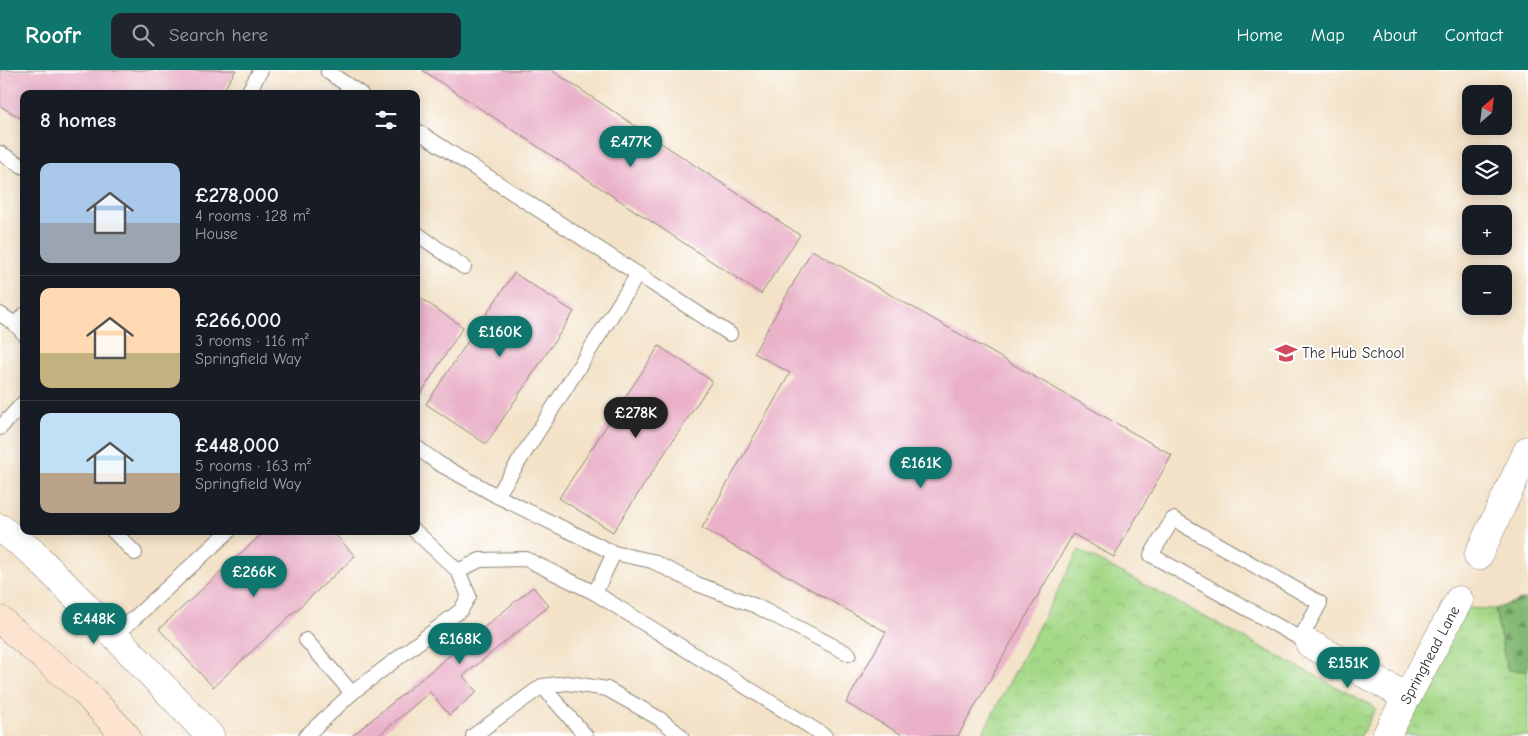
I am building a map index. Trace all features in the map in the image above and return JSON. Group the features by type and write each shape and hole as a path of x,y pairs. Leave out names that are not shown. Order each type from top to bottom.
{"main road":[{"path":"0,620 85,692 126,736"}],"street":[{"path":"1478,556 1528,450"},
{"path":"0,528 32,552 116,636 210,736"},
{"name":"Springhead Lane","path":"1386,736 1459,600"},
{"path":"1305,641 1407,697"}],"lane":[{"path":"249,90 261,70"},
{"path":"328,72 355,90"},
{"path":"420,133 730,334"},
{"path":"0,153 20,165"},
{"path":"420,236 464,267"},
{"path":"497,496 638,274"},
{"path":"0,314 20,324"},
{"path":"0,428 20,406"},
{"path":"420,450 438,463 497,496 614,552 652,561 697,584 756,606 849,654"},
{"path":"1173,519 1320,602 1305,641 1151,555 1173,519"},
{"path":"117,535 135,553"},
{"path":"116,636 225,535"},
{"path":"306,736 352,693 461,610 469,596 458,571 419,535"},
{"path":"595,593 614,552"},
{"path":"458,571 480,560 526,559 595,593 825,736"},
{"path":"306,640 352,693"},
{"path":"474,736 542,686 567,683 607,689 660,719 681,736"},
{"path":"542,686 586,736"}],"green space":[{"path":"1079,550 1376,708 1361,736 981,736"},
{"path":"1520,600 1528,600 1528,671 1507,670 1495,609"},
{"path":"1463,608 1495,609 1507,669 1528,671 1528,736 1395,736"}],"building":[{"path":"0,70 236,70 224,90 20,90 20,118 0,106"},
{"path":"422,70 551,70 800,235 761,294"},
{"path":"812,250 1172,455 1114,557 1073,534 958,736 904,736 846,703 886,632 702,528 790,373 754,353"},
{"path":"514,273 574,312 486,444 426,404"},
{"path":"420,298 463,327 420,395"},
{"path":"659,346 712,381 613,532 559,498"},
{"path":"261,535 336,535 355,556 213,687 159,629"},
{"path":"533,587 549,606 463,676 477,692 449,715 430,692 378,736 352,736"}],"place":[{"name":"The Hub School","path":"1286,353"}]}
